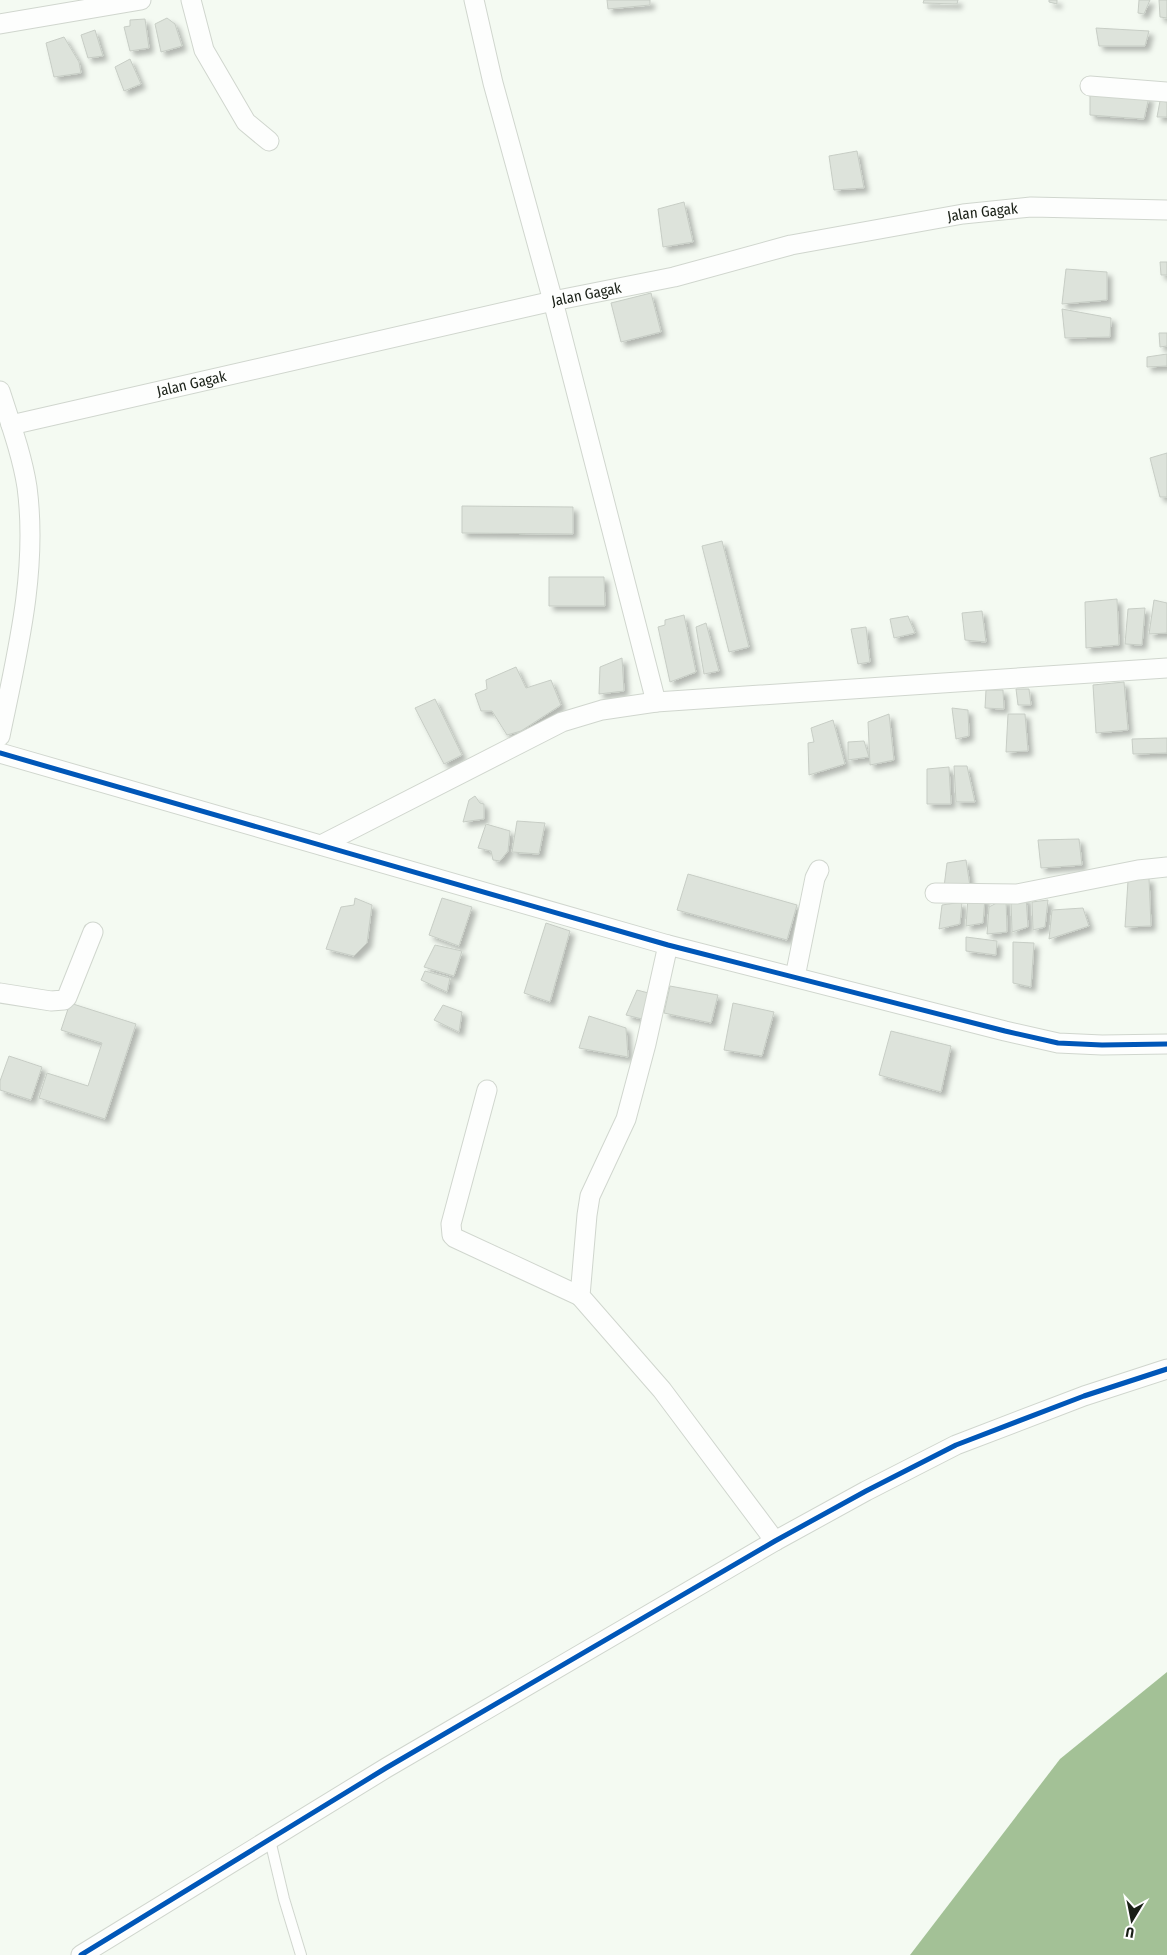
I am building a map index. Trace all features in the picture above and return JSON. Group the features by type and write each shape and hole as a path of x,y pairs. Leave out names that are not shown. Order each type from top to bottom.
{"street":[{"path":"0,24 141,0"},
{"path":"191,0 204,50 246,122 269,141"},
{"path":"474,0 493,83 553,301 656,702"},
{"path":"1090,86 1167,92"},
{"name":"Jalan Gagak","path":"12,425 553,301 674,277 791,245 963,214 1031,207 1167,210"},
{"path":"0,391 12,425 27,486 31,551 22,631 0,736"},
{"path":"321,845 562,722 602,710 656,702 1167,668"},
{"path":"0,753 668,945 1058,1043 1102,1046 1167,1044"},
{"path":"935,893 1017,894 1138,870 1167,867"},
{"path":"795,977 815,878 819,870"},
{"path":"0,993 51,1001 64,1000 68,997 93,932"},
{"path":"580,1296 590,1196 613,1151 626,1119 646,1044 668,945"},
{"path":"488,1090 451,1224 452,1235 580,1296 662,1390 775,1541"},
{"path":"82,1955 386,1768 775,1541 866,1491 956,1445 1084,1396 1167,1369"}],"lane":[{"path":"270,1840 284,1899 301,1955"}],"shaded area":[{"path":"1167,1672 1167,1955 910,1955 1060,1759"}],"building":[{"path":"607,0 650,0 650,5 608,9"},
{"path":"924,0 958,0 957,4 923,3"},
{"path":"1049,0 1057,0 1057,4 1049,2"},
{"path":"1139,0 1150,0 1144,14 1138,13"},
{"path":"1159,0 1167,0 1167,18 1160,17"},
{"path":"167,18 175,24 182,46 161,52 155,24"},
{"path":"145,19 149,48 130,51 124,27 130,26 130,20"},
{"path":"1096,28 1149,31 1145,46 1099,46"},
{"path":"95,30 103,56 88,58 81,35"},
{"path":"64,37 79,62 81,73 54,77 46,43"},
{"path":"130,59 141,84 124,91 115,67"},
{"path":"1090,93 1149,97 1144,119 1090,115"},
{"path":"1160,101 1167,102 1167,117 1157,117"},
{"path":"857,151 864,188 834,190 829,156"},
{"path":"684,202 693,242 663,247 658,209"},
{"path":"1160,262 1167,262 1167,275 1161,275"},
{"path":"1066,269 1107,272 1107,300 1062,304"},
{"path":"651,293 661,332 621,342 611,303"},
{"path":"1062,309 1111,318 1110,337 1065,338"},
{"path":"1159,333 1167,333 1167,346 1160,347"},
{"path":"1167,354 1167,366 1147,367 1147,357"},
{"path":"1167,453 1167,497 1160,497 1150,458"},
{"path":"462,506 573,507 573,534 462,533"},
{"path":"722,541 749,647 729,652 702,546"},
{"path":"549,577 604,577 605,606 549,606"},
{"path":"1117,599 1119,645 1086,648 1085,602"},
{"path":"1154,600 1167,603 1167,633 1149,634"},
{"path":"1145,608 1142,645 1125,644 1128,609"},
{"path":"982,611 986,642 965,640 962,613"},
{"path":"684,615 696,672 670,682 658,627 665,625 665,620"},
{"path":"908,616 915,633 894,638 890,619"},
{"path":"706,623 719,671 704,674 696,627"},
{"path":"866,627 870,662 858,664 851,629"},
{"path":"622,658 624,691 599,694 600,667"},
{"path":"516,667 526,688 551,680 561,705 521,731 507,735 492,711 481,711 475,694 487,689 486,680"},
{"path":"1124,682 1128,730 1096,733 1093,685"},
{"path":"1016,689 1029,689 1031,705 1018,705"},
{"path":"986,690 1003,690 1004,709 985,708"},
{"path":"435,699 462,755 444,764 415,708"},
{"path":"952,708 968,710 969,736 956,739"},
{"path":"889,714 894,760 870,765 868,722"},
{"path":"1008,714 1025,714 1028,751 1006,752"},
{"path":"833,720 845,764 809,775 808,743 814,742 811,728"},
{"path":"1167,738 1167,753 1133,754 1132,739"},
{"path":"864,741 869,757 848,760 848,742"},
{"path":"954,766 967,766 975,802 956,802"},
{"path":"949,767 951,804 927,804 927,769"},
{"path":"475,796 480,803 484,804 484,819 463,822 469,800"},
{"path":"517,821 545,823 539,854 512,852"},
{"path":"486,824 510,831 508,851 500,861 493,860 491,851 478,848"},
{"path":"1079,839 1082,865 1041,868 1038,840"},
{"path":"966,860 970,886 944,887 947,863"},
{"path":"688,874 797,905 787,940 677,910"},
{"path":"1149,878 1151,926 1125,927 1128,881"},
{"path":"968,897 985,898 983,923 966,926"},
{"path":"1026,897 1028,927 1012,932 1011,901"},
{"path":"355,898 372,905 367,943 354,956 326,949 341,907 354,905"},
{"path":"442,898 472,907 459,946 429,935"},
{"path":"1006,898 1007,932 987,934 989,907"},
{"path":"1048,900 1045,927 1033,930 1032,902"},
{"path":"962,902 960,924 939,929 942,905"},
{"path":"1083,908 1089,926 1049,939 1052,910"},
{"path":"546,923 570,931 550,1002 524,993"},
{"path":"966,937 997,941 996,955 966,951"},
{"path":"1013,942 1034,943 1031,987 1013,983"},
{"path":"435,945 462,951 454,976 424,967"},
{"path":"425,971 450,978 447,992 421,980"},
{"path":"670,986 718,995 711,1023 664,1013"},
{"path":"637,990 652,994 646,1020 626,1015"},
{"path":"70,1003 136,1024 105,1119 39,1098 47,1073 88,1086 102,1043 61,1030"},
{"path":"733,1003 774,1012 762,1056 724,1050"},
{"path":"443,1005 462,1012 459,1032 434,1020"},
{"path":"589,1016 626,1028 628,1057 579,1048"},
{"path":"891,1031 951,1046 941,1092 879,1075"},
{"path":"9,1056 42,1067 31,1100 0,1090 0,1081"}],"cycle path":[{"path":"0,753 668,945 1005,1031 1058,1043 1102,1045 1167,1044"},
{"path":"81,1955 386,1768 775,1541 866,1491 956,1445 1084,1396 1167,1369"}]}
